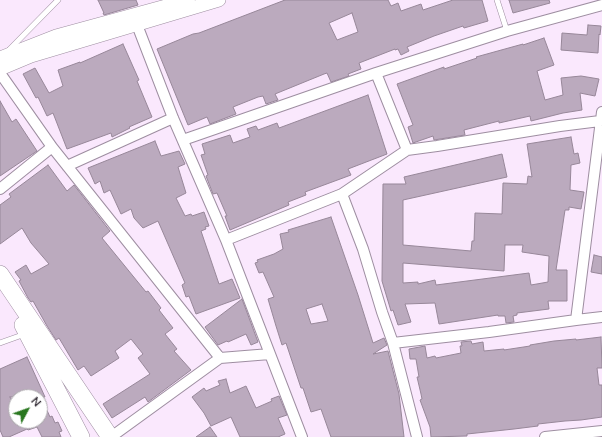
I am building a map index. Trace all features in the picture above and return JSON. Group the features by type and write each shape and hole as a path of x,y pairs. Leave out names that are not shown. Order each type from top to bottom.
{"main road":[{"path":"0,274 111,437"},
{"path":"0,290 27,333 81,437"}],"street":[{"path":"0,69 31,56 188,0"},
{"path":"2,57 56,36 135,20 219,0"},
{"path":"183,140 376,73 507,31 602,5"},
{"path":"135,20 173,118 226,240 302,437"},
{"path":"0,73 52,147 220,358"},
{"path":"376,73 407,150"},
{"path":"226,240 342,194 407,150 560,126 601,117 576,320"},
{"path":"67,166 173,118"},
{"path":"0,189 52,147"},
{"path":"342,194 363,249 382,312 393,342 418,437"},
{"path":"393,342 489,332 602,317"},
{"path":"111,437 220,358 270,354"},
{"path":"545,437 602,431"}],"lane":[{"path":"2,57 58,0"},
{"path":"497,0 507,31"},
{"path":"0,343 27,333"}],"building":[{"path":"98,0 136,0 138,5 104,15"},
{"path":"285,0 388,0 391,6 398,3 401,11 421,4 423,10 453,0 482,0 488,21 464,28 463,26 434,36 407,47 409,51 401,55 398,49 395,49 359,63 361,69 348,74 349,76 331,82 327,73 275,94 278,100 266,104 263,96 258,97 233,107 236,114 210,124 207,117 188,125 157,49 193,34","holes":["352,13 358,32 337,40 329,23"]},
{"path":"509,0 549,0 550,3 513,13"},
{"path":"588,25 601,26 598,53 561,50 562,33 587,35"},
{"path":"544,38 554,65 537,71 545,100 563,95 561,78 581,76 599,79 595,96 580,93 582,110 531,121 530,116 499,123 499,121 464,130 465,135 434,140 433,136 413,143 408,127 413,125 397,84 444,67 444,69 477,58 476,57"},
{"path":"123,44 139,80 137,81 152,117 129,127 130,128 112,137 111,133 67,149 53,113 47,116 38,97 36,98 23,74 35,68 49,93 63,86 58,70 80,63"},
{"path":"368,95 387,154 348,169 351,175 305,192 306,195 288,202 289,205 230,230 225,216 227,216 217,193 213,194 206,176 208,175 201,155 205,154 202,144 230,135 233,143 250,137 247,129 256,126 258,130 277,123 279,128"},
{"path":"0,101 12,122 16,119 37,151 0,176"},
{"path":"571,137 574,154 578,153 580,163 571,165 570,190 584,192 581,209 569,207 569,210 565,210 556,270 567,270 567,301 548,301 549,309 517,313 517,315 513,316 514,322 506,323 505,316 498,315 439,324 435,303 405,304 411,322 398,325 393,310 391,311 382,281 383,184 406,184 404,177 502,154 507,177 403,200 403,245 471,251 472,241 474,241 475,213 502,214 503,183 527,184 528,176 532,177 527,144","holes":["505,245 523,245 522,252 549,256 548,282 531,285 529,273 436,285 435,280 418,284 418,282 403,283 403,263 504,271"]},
{"path":"155,141 161,156 179,151 185,164 178,167 186,193 176,198 185,216 191,214 192,216 204,212 209,226 205,227 206,229 201,231 219,284 232,279 240,298 196,314 189,296 186,297 182,285 185,283 158,221 143,228 134,218 131,209 121,214 110,190 104,193 100,181 95,184 88,168"},
{"path":"48,165 67,191 74,185 110,231 102,238 161,308 159,310 173,328 165,334 177,349 174,351 191,370 148,402 145,397 112,418 103,404 150,374 138,358 143,354 131,339 115,351 119,358 91,376 84,366 78,370 59,338 56,340 33,301 31,302 28,298 19,281 21,280 15,272 26,265 31,274 49,264 31,243 22,228 0,244 0,205 11,197 9,194"},
{"path":"331,217 373,343 384,338 387,345 373,354 388,351 399,394 404,437 331,437 321,409 311,412 303,388 301,388 286,343 282,345 268,299 274,297 263,272 259,273 255,263 258,262 257,260 283,249 280,234 289,232 288,230","holes":["322,304 328,321 311,324 306,309"]},
{"path":"594,255 602,257 602,274 591,272"},
{"path":"242,299 258,342 251,345 246,334 218,345 205,327"},
{"path":"601,337 602,368 597,368 599,385 602,385 602,417 538,424 538,426 467,434 467,436 431,437 430,427 420,400 422,399 417,377 419,377 416,359 410,359 409,349 425,346 427,358 435,356 436,358 461,353 461,342 471,341 472,344 483,342 484,351 504,350 554,341"},
{"path":"27,357 41,389 8,389 8,429 27,429 9,437 3,437 0,430 0,369"},
{"path":"226,379 230,393 246,386 256,408 279,396 287,415 278,418 285,434 278,437 240,437 231,417 211,426 204,413 192,397 204,388 206,391 220,385 218,381"},
{"path":"48,413 50,417 52,416 55,423 58,422 62,431 59,432 61,437 42,437 38,429 48,429"},
{"path":"210,427 217,437 196,437"}]}
